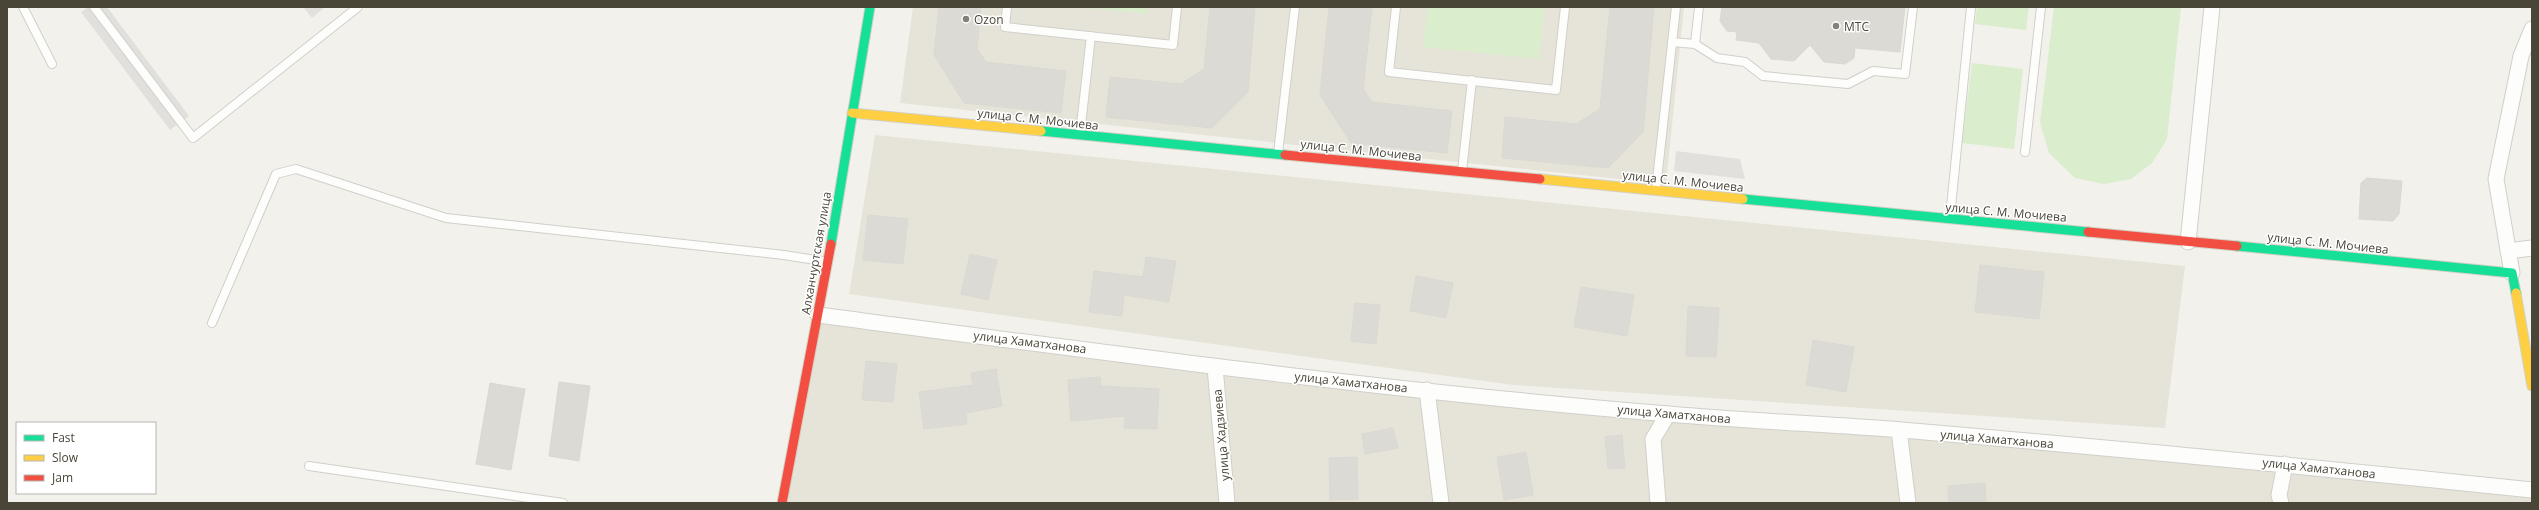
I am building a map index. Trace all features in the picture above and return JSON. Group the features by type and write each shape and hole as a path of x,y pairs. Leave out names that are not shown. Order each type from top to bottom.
{"street":[{"name":"Алханчуртская улица","path":"782,503 828,262 870,7"},
{"path":"2188,242 2212,7"},
{"path":"2532,29 2521,56 2496,179 2532,386"},
{"name":"улица С. М. Мочиева","path":"852,113 2512,273"},
{"path":"2508,251 2532,248"},
{"name":"улица Хаматханова","path":"818,315 1215,367 1427,390 1668,414 1900,430 2285,464 2532,490"},
{"name":"улица Хадзиева","path":"1215,367 1227,503"},
{"path":"1427,390 1441,503"},
{"path":"1658,503 1653,439 1668,414"},
{"path":"1900,430 1908,503"},
{"path":"2281,503 2279,495 2285,464"}],"lane":[{"path":"23,7 52,64"},
{"path":"94,7 193,138 358,7"},
{"path":"1007,7 1005,27 1173,45 1177,7"},
{"path":"1278,154 1295,7"},
{"path":"1396,7 1389,72 1556,90 1565,7"},
{"path":"1656,190 1676,7"},
{"path":"1695,44 1699,7"},
{"path":"1672,42 1695,44 1717,58 1745,62 1763,76 1848,84 1873,71 1905,74 1913,7"},
{"path":"1950,219 1971,7"},
{"path":"2025,152 2041,7"},
{"path":"1080,135 1092,36"},
{"path":"1462,171 1472,80"},
{"path":"212,323 276,174 296,169 446,218 784,255 828,262"},
{"path":"309,466 563,503"}],"shaded area":[{"path":"88,7 107,7 189,116 170,130 81,12"},
{"path":"303,7 325,7 312,18"},
{"path":"913,7 1684,7 1666,184 900,103"},
{"path":"875,135 2185,266 2165,428 1513,385 849,294"},
{"path":"1676,151 1740,159 1745,179 1674,171"},
{"path":"818,315 1215,367 2532,490 2532,503 782,503"}],"green space":[{"path":"1081,7 1148,7 1147,14"},
{"path":"1428,7 1545,7 1539,59 1423,47"},
{"path":"1977,7 2029,7 2026,30 1975,24"},
{"path":"2054,7 2181,7 2167,139 2152,163 2131,179 2104,184 2075,178 2049,153 2040,123"},
{"path":"1972,63 2023,69 2014,149 1962,143"}],"building":[{"path":"939,7 981,7 977,49 986,62 1066,71 1061,113 964,103 934,55"},
{"path":"1210,7 1255,7 1248,92 1212,128 1106,117 1110,77 1181,84 1204,69"},
{"path":"1329,7 1372,7 1363,89 1372,102 1452,111 1447,153 1351,143 1320,95"},
{"path":"1610,7 1654,7 1643,132 1608,168 1502,158 1505,117 1576,124 1600,109"},
{"path":"1722,7 1905,7 1900,52 1855,48 1854,58 1845,64 1824,62 1810,45 1794,61 1771,59 1759,43 1736,40 1737,32 1727,31 1720,21"},
{"path":"2367,178 2402,181 2399,214 2393,221 2359,219 2361,183"},
{"path":"868,215 908,219 903,264 863,260"},
{"path":"970,254 997,260 988,300 961,294"},
{"path":"1146,257 1176,261 1169,302 1124,295 1122,316 1089,312 1094,271 1143,277"},
{"path":"1980,265 2044,272 2039,319 1975,312"},
{"path":"1416,276 1453,283 1446,318 1410,311"},
{"path":"1581,287 1634,295 1627,336 1574,327"},
{"path":"1355,303 1380,305 1376,344 1351,341"},
{"path":"1688,306 1719,308 1716,357 1686,356"},
{"path":"1813,340 1854,347 1846,392 1806,385"},
{"path":"866,361 897,364 893,402 862,400"},
{"path":"996,369 1002,406 966,413 967,424 924,429 919,392 973,385 971,373"},
{"path":"1100,377 1101,386 1159,389 1157,429 1124,428 1125,416 1071,421 1068,380"},
{"path":"559,382 590,386 579,461 549,456"},
{"path":"490,383 525,389 511,470 476,464"},
{"path":"1393,428 1398,448 1365,454 1362,434"},
{"path":"1622,435 1625,468 1608,469 1605,437"},
{"path":"1526,452 1533,495 1504,500 1497,457"},
{"path":"1357,457 1358,499 1330,500 1329,458"},
{"path":"1985,483 1986,503 1949,503 1948,486"}],"traffic: fast":[{"path":"831,244 870,7"},
{"path":"1041,131 1285,155"},
{"path":"1743,199 2088,232"},
{"path":"2237,246 2512,273 2516,293"}],"traffic: slow":[{"path":"852,113 1041,131"},
{"path":"1540,179 1743,199"},
{"path":"2516,293 2532,386"}],"traffic: jam":[{"path":"1285,155 1540,179"},
{"path":"2088,232 2237,246"},
{"path":"782,503 831,244"}],"place":[{"name":"Ozon","path":"966,19"},
{"name":"МТС","path":"1836,26"}]}
